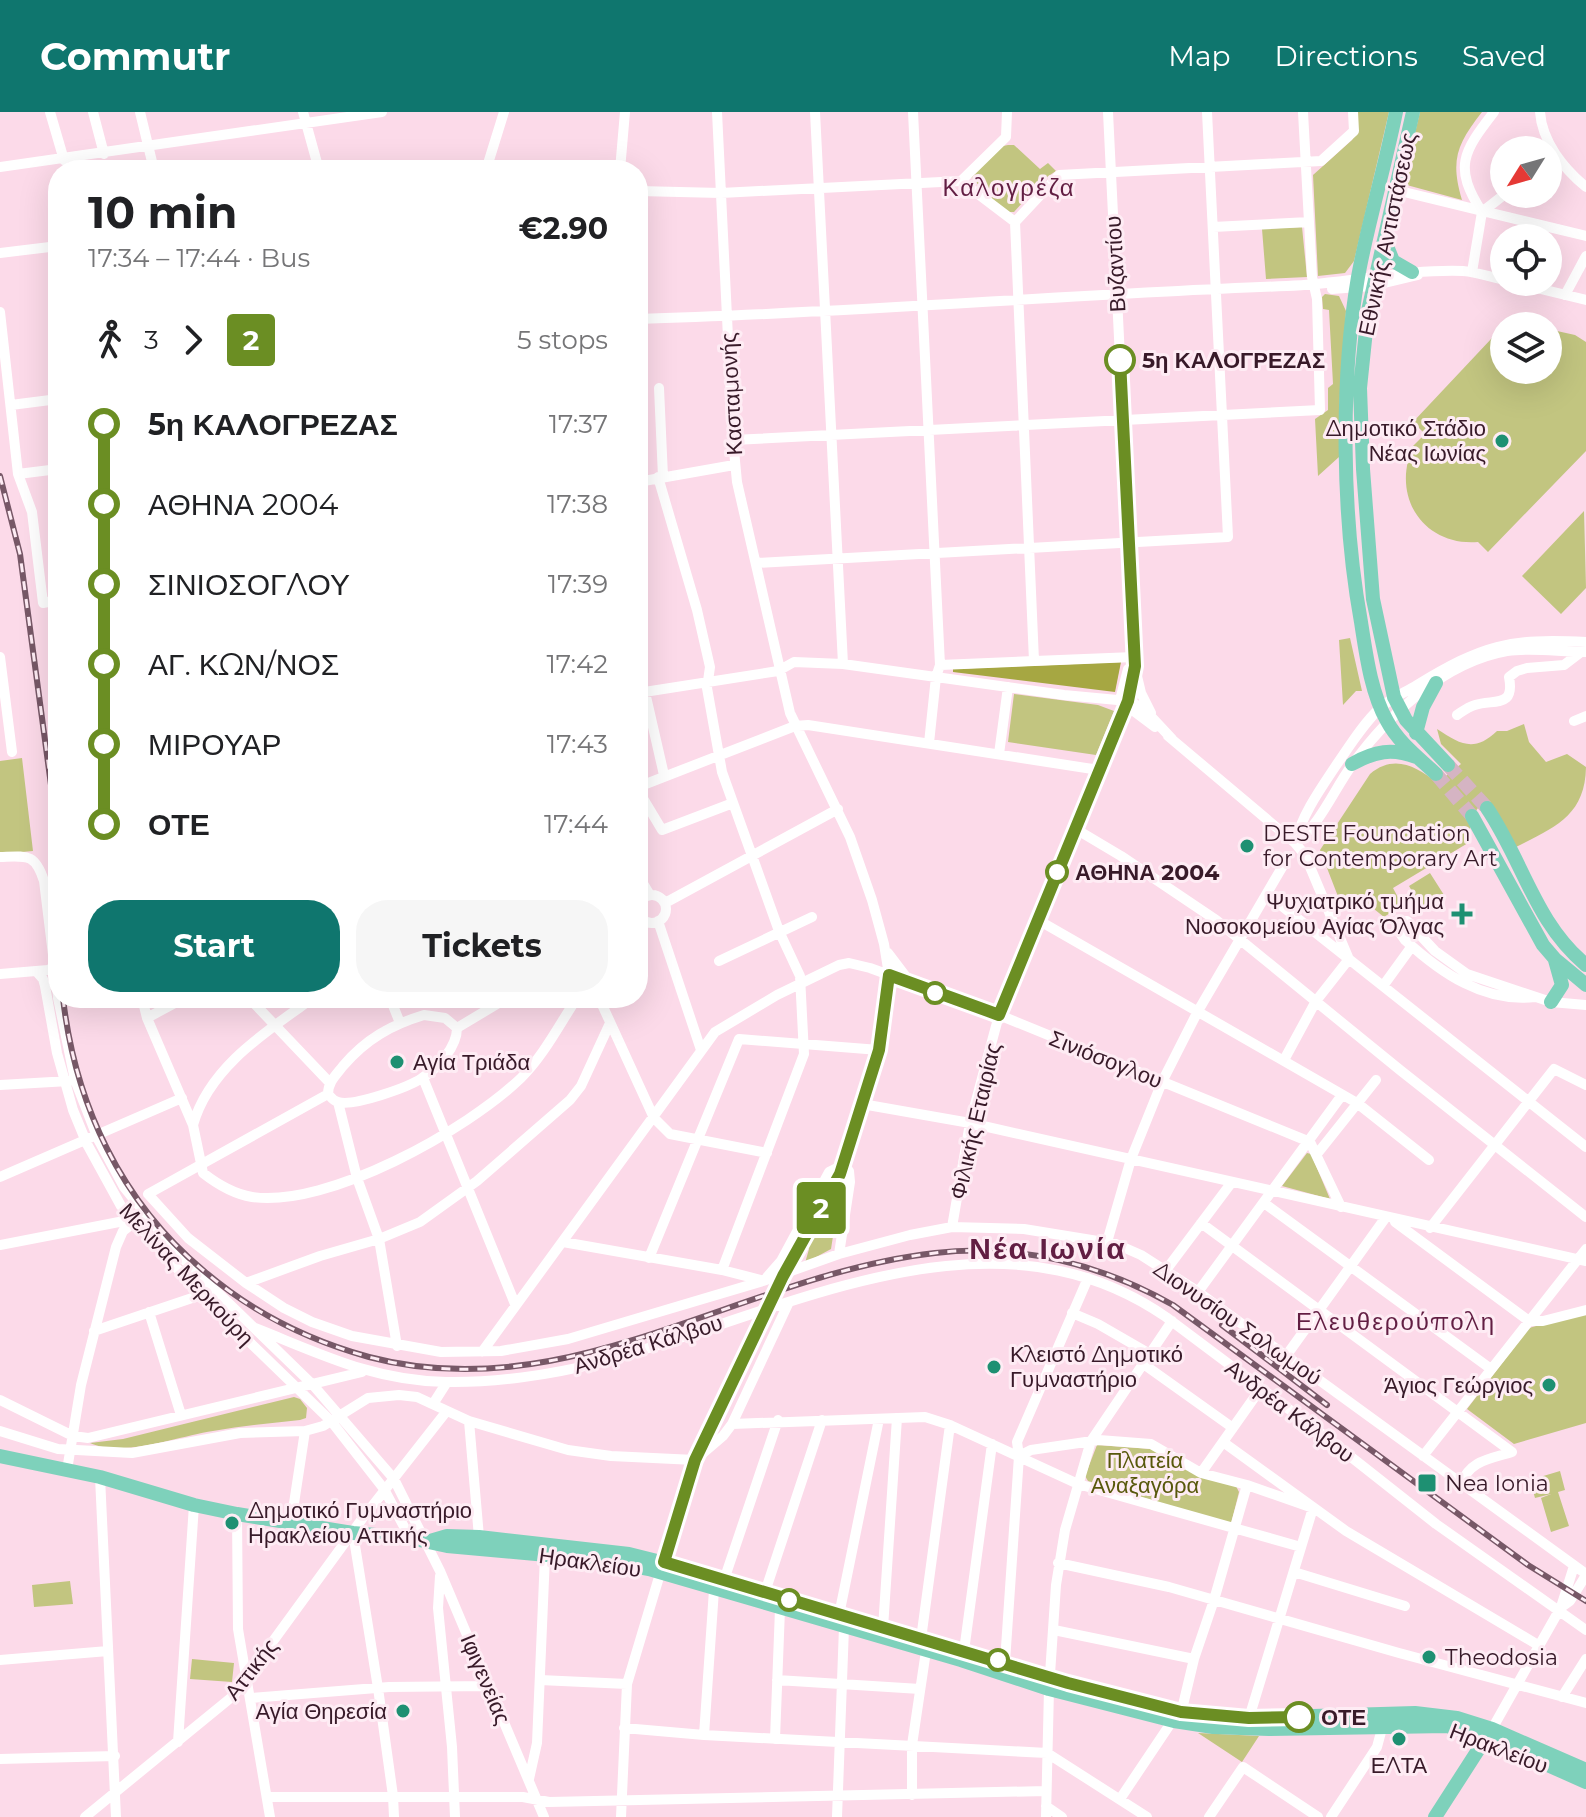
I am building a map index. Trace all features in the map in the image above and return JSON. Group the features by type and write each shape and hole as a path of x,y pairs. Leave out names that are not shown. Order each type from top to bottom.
{"main road":[{"name":"Εθνικής Αντιστάσεως","path":"1396,112 1365,282 1349,371 1347,454 1350,519 1359,611 1380,708 1387,722 1418,757 1442,770 1397,704 1373,599 1363,469 1360,388 1365,282 1383,237 1413,112"},
{"path":"1383,237 1393,261 1419,272"},
{"path":"1416,733 1423,707 1436,683"},
{"path":"1352,764 1384,751 1418,757"},
{"path":"1487,808 1558,938 1586,965"},
{"path":"1472,816 1533,930 1555,959 1586,985"},
{"path":"1551,1002 1562,985 1555,959"},
{"name":"Ηρακλείου","path":"0,1456 100,1477 194,1505 237,1514 447,1546 662,1567"},
{"name":"Ηρακλείου","path":"427,1541 447,1536 479,1537 604,1549 719,1585 780,1609 883,1628 923,1645 964,1651 1005,1662 1050,1683"},
{"name":"Ηρακλείου","path":"719,1585 765,1592 841,1621 1213,1727 1269,1729 1384,1721"},
{"name":"Ηρακλείου","path":"1177,1716 1384,1721 1447,1726 1489,1734 1586,1770"},
{"path":"1435,1817 1489,1734"},
{"name":"Ηρακλείου","path":"1489,1734 1586,1782"}],"street":[{"path":"50,112 64,160 305,117 382,112"},
{"path":"93,112 104,154"},
{"path":"140,112 152,160"},
{"path":"489,160 504,112"},
{"path":"621,160 625,112"},
{"name":"Κασταμονής","path":"717,112 734,465 778,671 795,726 838,809 870,893 884,944"},
{"path":"815,112 843,664"},
{"path":"913,112 940,665 929,743"},
{"path":"961,181 1006,137 1007,112"},
{"name":"Βυζαντίου","path":"1108,112 1135,662"},
{"path":"756,563 1228,537 1207,112"},
{"path":"733,440 1320,410 1317,306 1303,112"},
{"path":"1034,661 1015,222 1059,175 1321,161 1354,131 1353,112"},
{"path":"1472,272 1482,212 1469,192 1464,163 1474,141 1494,112"},
{"path":"1540,112 1546,136"},
{"path":"305,117 316,160"},
{"path":"0,167 48,162"},
{"path":"1562,166 1586,187"},
{"path":"648,191 721,193 961,181 1015,222"},
{"path":"1404,192 1586,236"},
{"path":"1482,212 1490,206"},
{"path":"1213,227 1309,222"},
{"path":"0,253 48,247"},
{"path":"1565,295 1586,256"},
{"path":"648,319 825,313 1018,299 1314,285 1328,289 1419,272 1472,272 1490,276"},
{"path":"1562,294 1586,300"},
{"path":"0,312 18,474 32,512 43,603 48,602"},
{"path":"659,388 660,477 710,667 708,682 722,772 779,931 798,969 805,1044 804,1054 722,1270"},
{"path":"11,405 48,400"},
{"path":"648,480 734,465"},
{"path":"18,474 48,470"},
{"path":"1295,843 1313,827 1352,764 1387,722 1397,704 1452,664 1500,645 1542,640 1584,649"},
{"path":"1295,843 1303,818 1325,782 1380,708 1397,704 1457,670 1500,653 1584,649"},
{"path":"1457,715 1472,706 1503,701 1511,686 1509,677 1517,671 1564,665 1584,649"},
{"path":"0,657 12,752"},
{"path":"940,665 1034,661 1135,662 1141,693 1156,721"},
{"path":"648,692 778,671 794,662 843,664 1124,702 1143,708 1172,739"},
{"name":"Φιλικής Εταιρίας","path":"952,1227 970,1123 999,1015 1099,770 1135,662"},
{"path":"999,754 1008,687"},
{"path":"1124,702 1295,843 1305,855 1349,959"},
{"path":"1574,721 1586,716"},
{"path":"648,718 664,775"},
{"path":"648,783 795,726 808,725 1099,770"},
{"path":"648,806 662,830 733,803"},
{"path":"665,903 838,809"},
{"path":"1074,828 1167,885 1241,941 1586,1217"},
{"name":"Μελίνας Μερκούρη","path":"0,857 21,856 37,862 44,881 48,910"},
{"path":"1107,1242 1131,1159 1162,1082 1198,1011 1284,864"},
{"path":"648,892 659,896 665,903 665,913 658,921 648,920"},
{"path":"1268,895 1586,1147"},
{"path":"719,961 812,917"},
{"path":"1038,920 1357,1103 1429,1160"},
{"path":"658,921 701,1050"},
{"path":"1535,997 1503,997 1479,990 1446,973 1412,946 1400,933 1400,926 1404,921 1412,925 1435,951 1467,974 1551,1002 1586,1005"},
{"path":"621,1817 627,1684 662,1567 695,1460 783,1276 842,1170 879,1050 889,975 884,944"},
{"path":"884,944 897,967 912,984"},
{"path":"1383,986 1412,946"},
{"path":"1284,1060 1316,1001 1349,959"},
{"name":"Σινιόσογλου","path":"482,1352 715,1032 799,983 849,963 999,1015 1310,1142"},
{"path":"0,974 48,968"},
{"name":"Μελίνας Μερκούρη","path":"36,971 41,976 48,998"},
{"name":"Μελίνας Μερκούρη","path":"51,1008 87,1144 133,1223 201,1295 299,1389 336,1418 394,1479 427,1541"},
{"name":"Μελίνας Μερκούρη","path":"59,1008 69,1080 109,1162 145,1215 177,1253 313,1385 384,1489 410,1538"},
{"path":"144,1008 193,1125 203,1173 215,1182 250,1197 269,1198 326,1189 357,1178 446,1133 527,1072 570,1008"},
{"path":"147,1018 166,1008"},
{"path":"259,1008 338,1102 357,1178 379,1239 397,1346"},
{"path":"193,1125 208,1092 230,1065 299,1008"},
{"path":"394,1008 400,1023"},
{"path":"457,1028 490,1008"},
{"path":"603,1008 654,1118 665,1131 767,1153"},
{"path":"201,1166 329,1088 367,1042 400,1023 424,1015 436,1015 457,1028"},
{"path":"246,1283 379,1239 420,1222 468,1188 570,1100 581,1086 610,1023"},
{"path":"727,1023 739,1039 879,1050"},
{"path":"338,1102 390,1092 423,1078 448,1053 456,1040 457,1028"},
{"path":"649,1258 739,1039"},
{"path":"1430,1228 1554,1069 1586,1085"},
{"path":"423,1078 515,1304"},
{"path":"0,1085 69,1080"},
{"path":"1317,1154 1376,1080"},
{"path":"1198,1292 1342,1095"},
{"path":"0,1177 182,1098"},
{"path":"862,1104 970,1123 1582,1260"},
{"path":"1310,1142 1341,1207"},
{"name":"Διονυσίου Σολωμού","path":"201,1166 148,1194 188,1238 246,1283 312,1322 352,1336 441,1352 501,1351 568,1339 763,1281 839,1254 952,1227 1024,1229 1107,1242 1128,1249 1198,1292 1586,1574"},
{"path":"563,1242 722,1270 763,1281 781,1261 829,1172 842,1170 849,1171 850,1182 839,1254"},
{"path":"1166,1270 1232,1182"},
{"path":"1264,1203 1491,1369"},
{"path":"67,1470 94,1331 116,1247 123,1231 145,1215"},
{"path":"1286,1356 1388,1218"},
{"path":"1388,1218 1529,1321 1543,1321 1586,1310"},
{"path":"0,1245 119,1222 133,1223"},
{"path":"1201,1223 1512,1452 1471,1466 1461,1484"},
{"path":"1423,1456 1529,1321 1582,1260 1586,1249"},
{"name":"Ανδρέα Κάλβου","path":"255,1328 364,1371 447,1382 541,1374 596,1363 872,1276 981,1263 1035,1268 1088,1278 1140,1299 1172,1321 1436,1524 1560,1608 1586,1630"},
{"path":"1005,1662 1019,1432 1088,1278"},
{"path":"94,1331 201,1295"},
{"path":"0,1431 37,1444 71,1451 132,1453 240,1433 305,1431 336,1418 355,1403 383,1396 417,1397 469,1421 590,1454 695,1460 732,1424 789,1302"},
{"path":"149,1312 181,1415"},
{"path":"1072,1313 1150,1354"},
{"path":"1062,1817 1046,1812 1058,1563 1091,1441 1172,1321"},
{"path":"1142,1363 1233,1428"},
{"path":"0,1400 73,1436 98,1436 364,1371"},
{"path":"433,1404 447,1382"},
{"path":"1201,1473 1261,1388"},
{"name":"Αττικής","path":"85,1817 229,1700 384,1489 446,1412"},
{"path":"732,1424 925,1417 950,1425 1078,1484 1301,1547"},
{"path":"883,1628 897,1418"},
{"path":"837,1817 841,1621 879,1419"},
{"path":"704,1735 719,1585 778,1420"},
{"path":"765,1592 822,1420"},
{"path":"469,1421 479,1537"},
{"path":"912,1795 912,1745 950,1425"},
{"path":"291,1523 305,1431"},
{"path":"1019,1456 1031,1450 1091,1441 1151,1444 1201,1473 1313,1508"},
{"path":"1223,1442 1346,1531 1538,1645"},
{"path":"964,1651 992,1444"},
{"path":"100,1477 116,1817"},
{"path":"1120,1799 1177,1716 1247,1485"},
{"path":"178,1742 194,1505"},
{"path":"1249,1718 1313,1508"},
{"path":"237,1514 238,1629 270,1817"},
{"path":"353,1533 378,1688 394,1817"},
{"name":"Ιφιγενείας","path":"427,1541 544,1817"},
{"path":"529,1779 537,1743 545,1556"},
{"path":"1058,1563 1150,1582 1586,1703"},
{"path":"1489,1734 1560,1608 1574,1566"},
{"path":"440,1571 438,1608 447,1686 455,1817"},
{"path":"1294,1572 1405,1606"},
{"path":"1560,1608 1570,1601 1586,1574"},
{"path":"775,1739 780,1609"},
{"path":"1054,1630 1194,1659"},
{"path":"0,1660 108,1651"},
{"path":"1562,1697 1586,1659"},
{"path":"540,1680 627,1684"},
{"path":"777,1680 920,1689"},
{"path":"251,1698 378,1688 489,1686"},
{"path":"1331,1817 1377,1747 1384,1721"},
{"path":"624,1728 1047,1753 1147,1817"},
{"path":"0,1759 115,1756"},
{"path":"1209,1817 1243,1767 1318,1817"},
{"path":"267,1797 621,1800 1046,1791"}],"green space":[{"path":"1355,112 1389,112 1354,261 1345,273 1318,276 1313,175 1352,140 1355,135"},
{"path":"1420,112 1482,112 1458,153 1456,163 1462,200 1403,184"},
{"path":"1014,145 1040,169 1048,163 1056,171 1044,179 1014,212 1005,212 971,177 1003,146"},
{"path":"1302,227 1307,277 1266,279 1262,229"},
{"path":"1325,294 1339,296 1346,311 1339,457 1318,476 1315,419 1328,410 1328,388 1333,384 1329,310 1323,309 1322,297"},
{"name":"Δημοτικό Στάδιο Νέας Ιωνίας","path":"1562,332 1586,342 1586,451 1488,552 1478,542 1445,538 1421,520 1413,508 1406,478 1408,461 1403,456 1425,434 1413,422 1490,340 1490,384 1562,384"},
{"path":"1584,511 1586,588 1561,614 1522,576"},
{"path":"1350,638 1362,691 1356,691 1343,705 1339,640"},
{"path":"1014,694 1098,705 1114,711 1096,755 1008,742"},
{"path":"1524,724 1529,742 1546,762 1567,754 1586,767 1580,797 1565,818 1516,847 1496,810 1478,808 1472,816 1468,843 1393,888 1402,905 1384,917 1359,897 1339,899 1320,850 1370,774 1388,765 1405,765 1437,783 1461,764 1441,744 1437,729 1460,742 1474,744 1497,731 1507,731"},
{"path":"22,758 33,851 0,854 0,761"},
{"path":"1430,873 1444,895 1422,908 1409,886"},
{"path":"1307,1153 1311,1154 1330,1199 1282,1186"},
{"path":"841,1185 831,1249 805,1263 807,1247"},
{"path":"1586,1312 1586,1423 1514,1444 1467,1409 1529,1328"},
{"path":"294,1397 307,1408 306,1418 213,1431 134,1447 103,1447 90,1443 123,1439"},
{"name":"Πλατεία Αναξαγόρα","path":"1097,1445 1152,1449 1236,1486 1239,1492 1231,1524 1088,1481 1085,1476"},
{"path":"1560,1471 1565,1490 1558,1492 1569,1526 1551,1532 1541,1498 1551,1494 1535,1498 1530,1480"},
{"path":"70,1581 73,1604 34,1607 32,1585"},
{"path":"192,1659 234,1663 232,1682 190,1679"},
{"path":"1198,1733 1259,1736 1242,1762"}],"shaded area":[{"path":"1121,662 1115,692 953,672 953,669"}],"tunnel":[{"path":"1448,765 1487,808"},
{"path":"1436,774 1472,816"}],"railway":[{"path":"0,476 20,554 48,763"},
{"path":"65,1008 78,1076 91,1113 126,1182 149,1214 204,1271 242,1300 324,1342 369,1357 443,1369 515,1366 585,1353 655,1333 793,1286 863,1266 935,1253 966,1251 1028,1254 1058,1260 1117,1278 1173,1305 1528,1565 1586,1601"},
{"path":"1222,1325 1327,1405"}],"bus line":[{"name":"2","path":"1120,360 1135,666 1128,701 999,1015 889,975 879,1050 840,1174 783,1276 695,1460 664,1562 1068,1683 1181,1712 1249,1718 1299,1717"}],"place":[{"name":"5η ΚΑΛΟΓΡΕΖΑΣ","path":"1120,360"},
{"name":"Δημοτικό Στάδιο Νέας Ιωνίας","path":"1502,441"},
{"name":"DESTE Foundation for Contemporary Art","path":"1247,846"},
{"name":"ΑΘΗΝΑ 2004","path":"1057,872"},
{"name":"Ψυχιατρικό τμήμα Νοσοκομείου Αγίας Όλγας","path":"1462,914"},
{"name":"Αγία Τριάδα","path":"397,1062"},
{"name":"Κλειστό Δημοτικό Γυμναστήριο","path":"994,1367"},
{"name":"Άγιος Γεώργιος","path":"1549,1385"},
{"name":"Nea Ionia","path":"1427,1483"},
{"name":"Δημοτικό Γυμναστήριο Ηρακλείου Αττικής","path":"232,1523"},
{"name":"Theodosia","path":"1429,1657"},
{"name":"Αγία Θηρεσία","path":"403,1711"},
{"name":"ΟΤΕ","path":"1299,1717"},
{"name":"ΕΛΤΑ","path":"1399,1739"}],"district":[{"name":"Καλογρέζα","path":"1009,188"},
{"name":"Νέα Ιωνία","path":"1048,1249"},
{"name":"Ελευθερούπολη","path":"1396,1322"}]}
